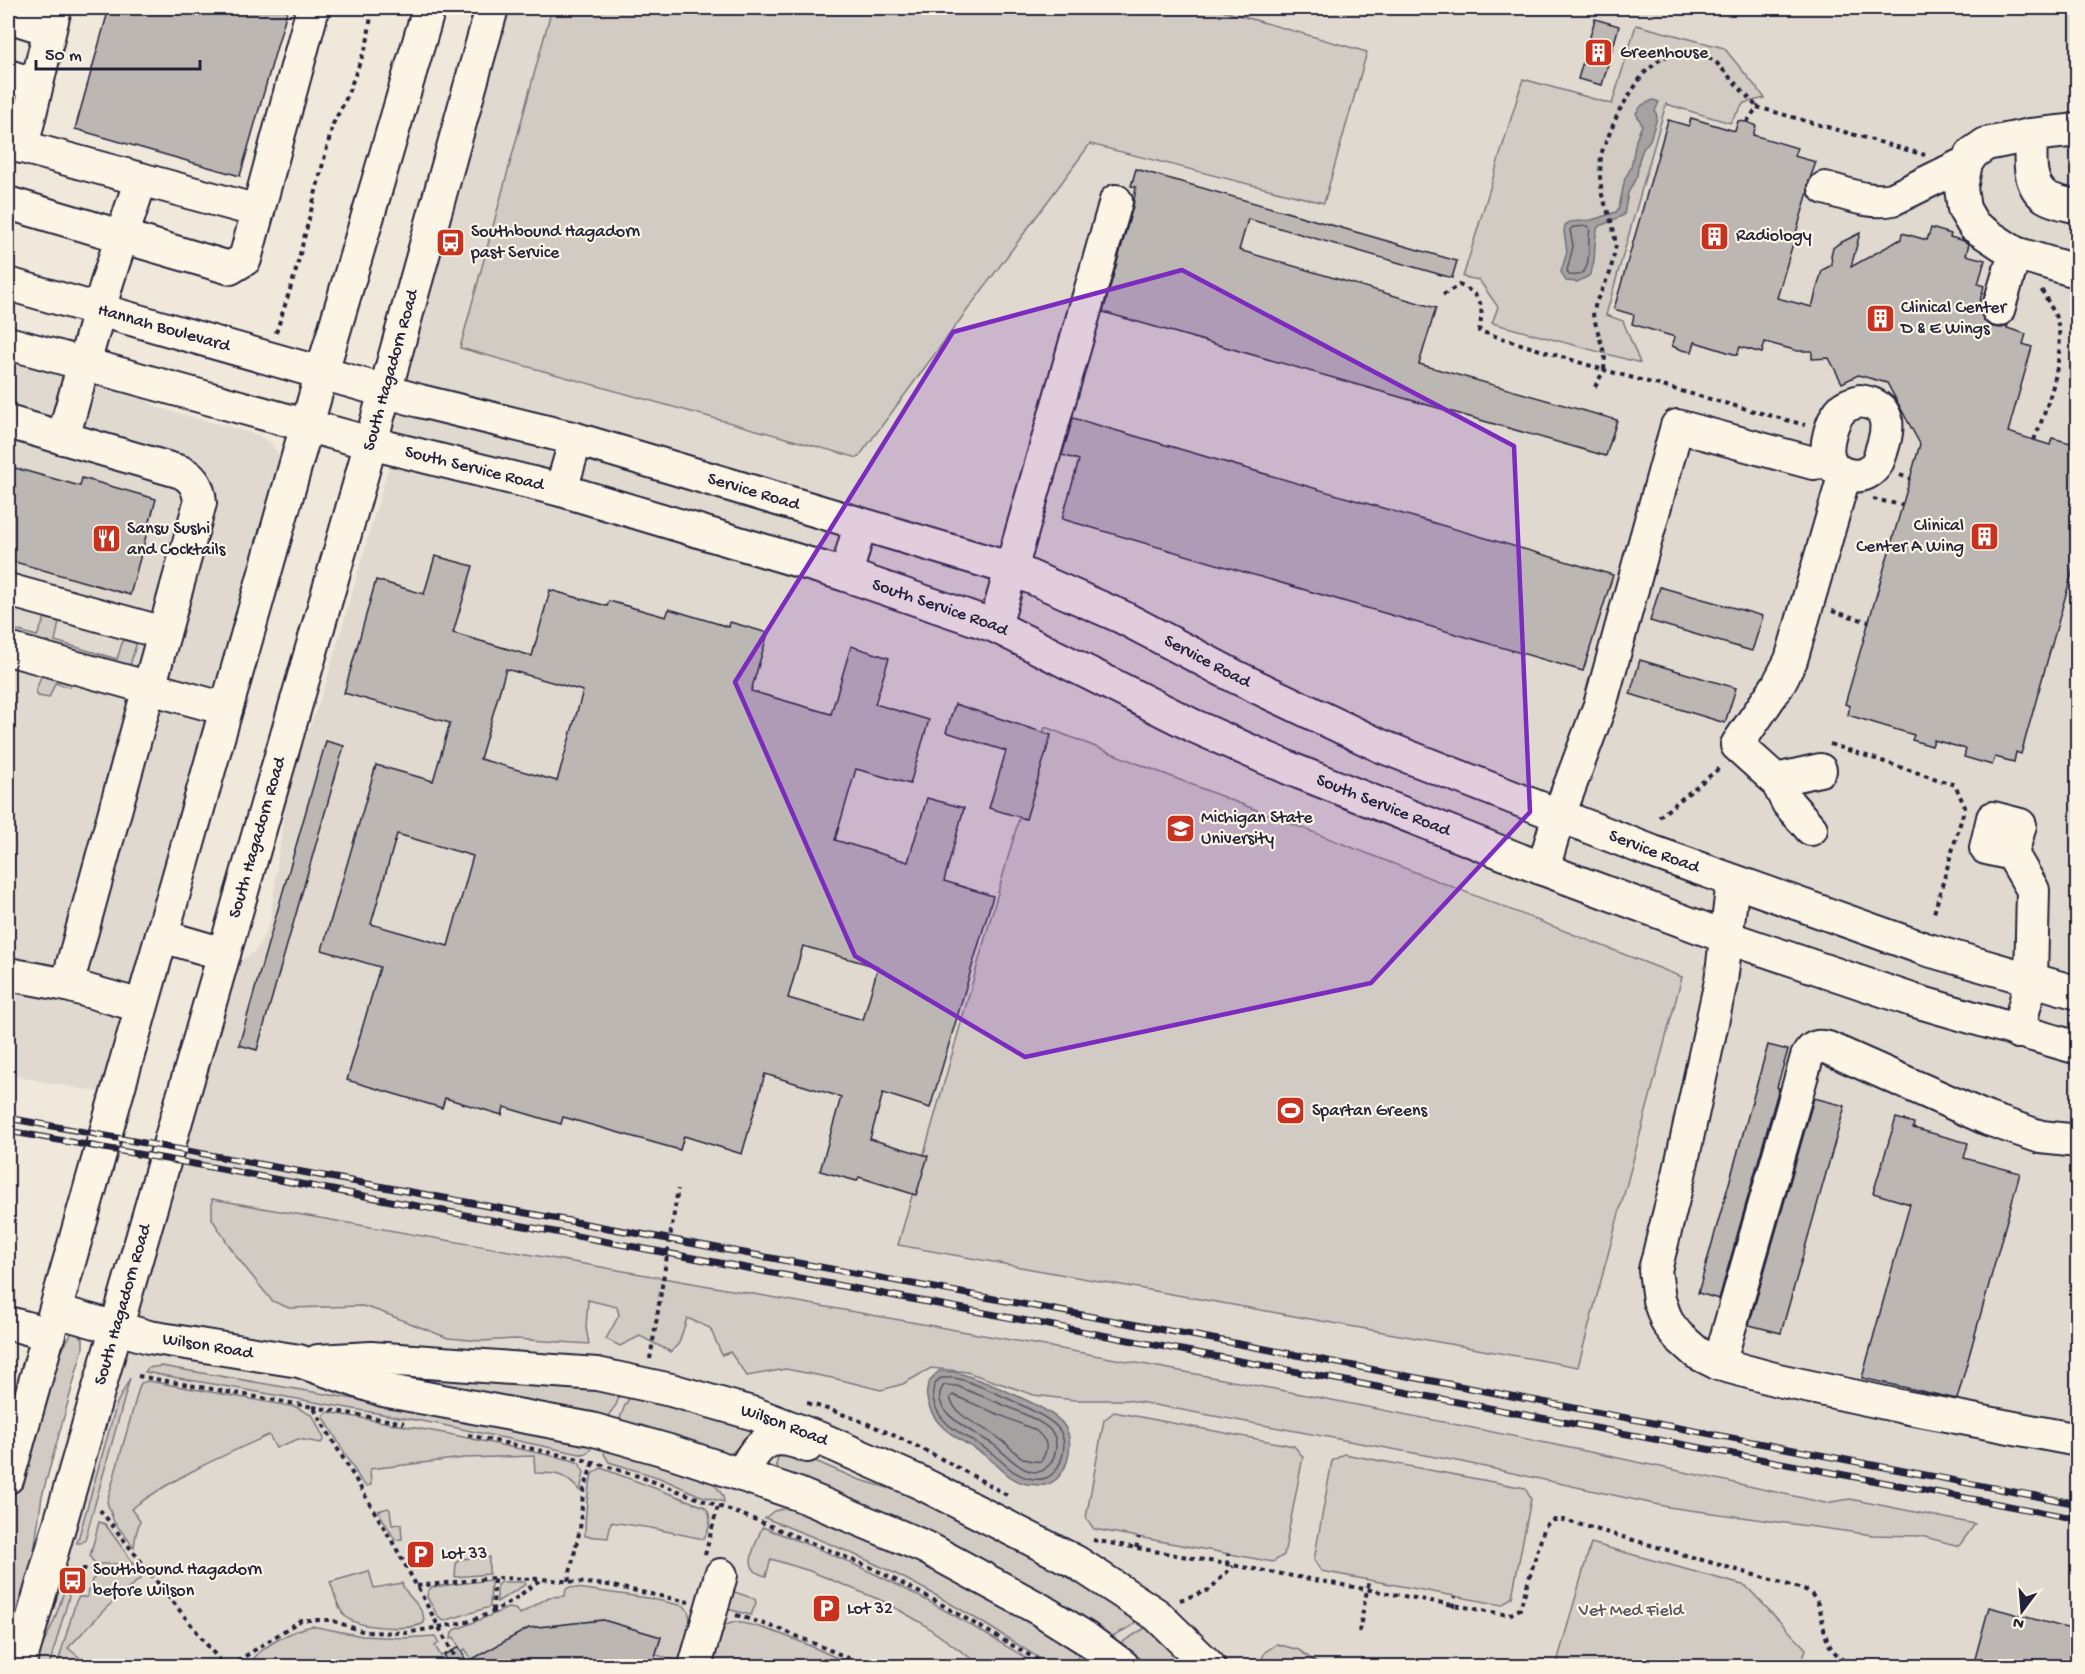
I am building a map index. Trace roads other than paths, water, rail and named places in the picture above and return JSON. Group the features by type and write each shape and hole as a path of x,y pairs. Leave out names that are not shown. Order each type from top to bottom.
{"street":[{"path":"8,203 230,268 245,259 313,8"},
{"path":"8,1477 306,426 429,8"},
{"name":"South Hagadorn Road","path":"19,1666 370,444 492,8"},
{"path":"8,16 52,18 22,80 15,145 258,211"},
{"path":"2069,268 2015,254 1974,226 1964,209 1961,188 1966,163 1973,153 1986,144 2031,135 2078,130"},
{"path":"2031,135 2032,174 2035,186 2046,197 2078,207"},
{"path":"1825,188 1882,202 1893,199 1966,163"},
{"path":"63,438 99,310 141,179"},
{"path":"995,626 1116,201"},
{"path":"1998,310 2015,254"},
{"name":"Hannah Boulevard","path":"8,284 322,372"},
{"path":"8,343 306,426"},
{"name":"Service Road","path":"322,372 420,401 576,439 1012,569 1122,617 1236,677 1381,746 1732,881 1925,949 2078,993"},
{"path":"8,422 181,472 188,475 198,488 200,502 67,985"},
{"name":"South Service Road","path":"306,426 370,444 561,490 846,575 995,626 1194,726 1291,769 1543,869"},
{"path":"1811,829 1788,803 1776,780 1737,745 1778,685 1791,660 1836,456 1813,463 1677,426 1600,705 1559,815 1543,869 1726,937 1912,1000 2078,1048"},
{"path":"561,490 576,439"},
{"path":"846,575 860,525"},
{"path":"8,590 164,633"},
{"path":"8,649 226,710"},
{"path":"1776,780 1820,770"},
{"path":"2012,854 2033,891 2031,980 2018,1032"},
{"path":"1732,881 1721,981 1655,1270 1659,1300 1667,1322 1678,1336 1697,1353 1719,1364 1778,1380 1904,1407 2078,1440"},
{"path":"162,936 224,954"},
{"path":"8,974 67,985 141,1006"},
{"path":"1719,1364 1800,1078 1810,1051 1815,1047 1828,1048 1988,1119 2041,1137 2078,1141"},
{"name":"Wilson Road","path":"8,1323 52,1322 116,1329 299,1361 383,1390 591,1429 669,1451 798,1494 925,1547 1041,1610 1084,1637 1123,1666"},
{"name":"Wilson Road","path":"299,1361 371,1358 597,1374 671,1390 755,1414 821,1439 919,1482 1076,1562 1157,1615 1209,1666"},
{"path":"742,1475 757,1448 771,1439 790,1439 872,1473 919,1482"},
{"path":"695,1666 721,1575"}],"water":[{"path":"1653,100 1659,102 1655,111 1656,121 1650,140 1639,160 1637,176 1628,193 1624,215 1598,227 1592,270 1589,276 1577,282 1566,281 1561,272 1567,252 1565,225 1570,222 1592,220 1616,212 1619,208 1625,178 1631,168 1636,140 1642,125 1636,113 1642,105"},
{"path":"939,1371 959,1373 985,1382 1016,1395 1056,1417 1067,1431 1070,1449 1068,1459 1059,1476 1053,1482 1045,1485 1021,1482 942,1426 935,1419 927,1398 929,1383"}],"railway":[{"path":"8,1118 1197,1336 2078,1504"},
{"path":"8,1131 200,1165 2078,1519"}],"place":[{"name":"Greenhouse","path":"1599,53"},
{"name":"Radiology","path":"1715,236"},
{"name":"Southbound Hagadorn past Service","path":"450,242"},
{"name":"Clinical Center D & E Wings","path":"1880,318"},
{"name":"Clinical Center A Wing","path":"1985,536"},
{"name":"Sansu Sushi and Cocktails","path":"106,539"},
{"name":"Michigan State University","path":"1180,828"},
{"name":"Spartan Greens","path":"1291,1111"},
{"name":"Lot 33","path":"420,1554"},
{"name":"Southbound Hagadorn before Wilson","path":"72,1580"},
{"name":"Lot 32","path":"826,1609"}],"park label":[{"name":"Vet Med Field","path":"1631,1611"}]}
